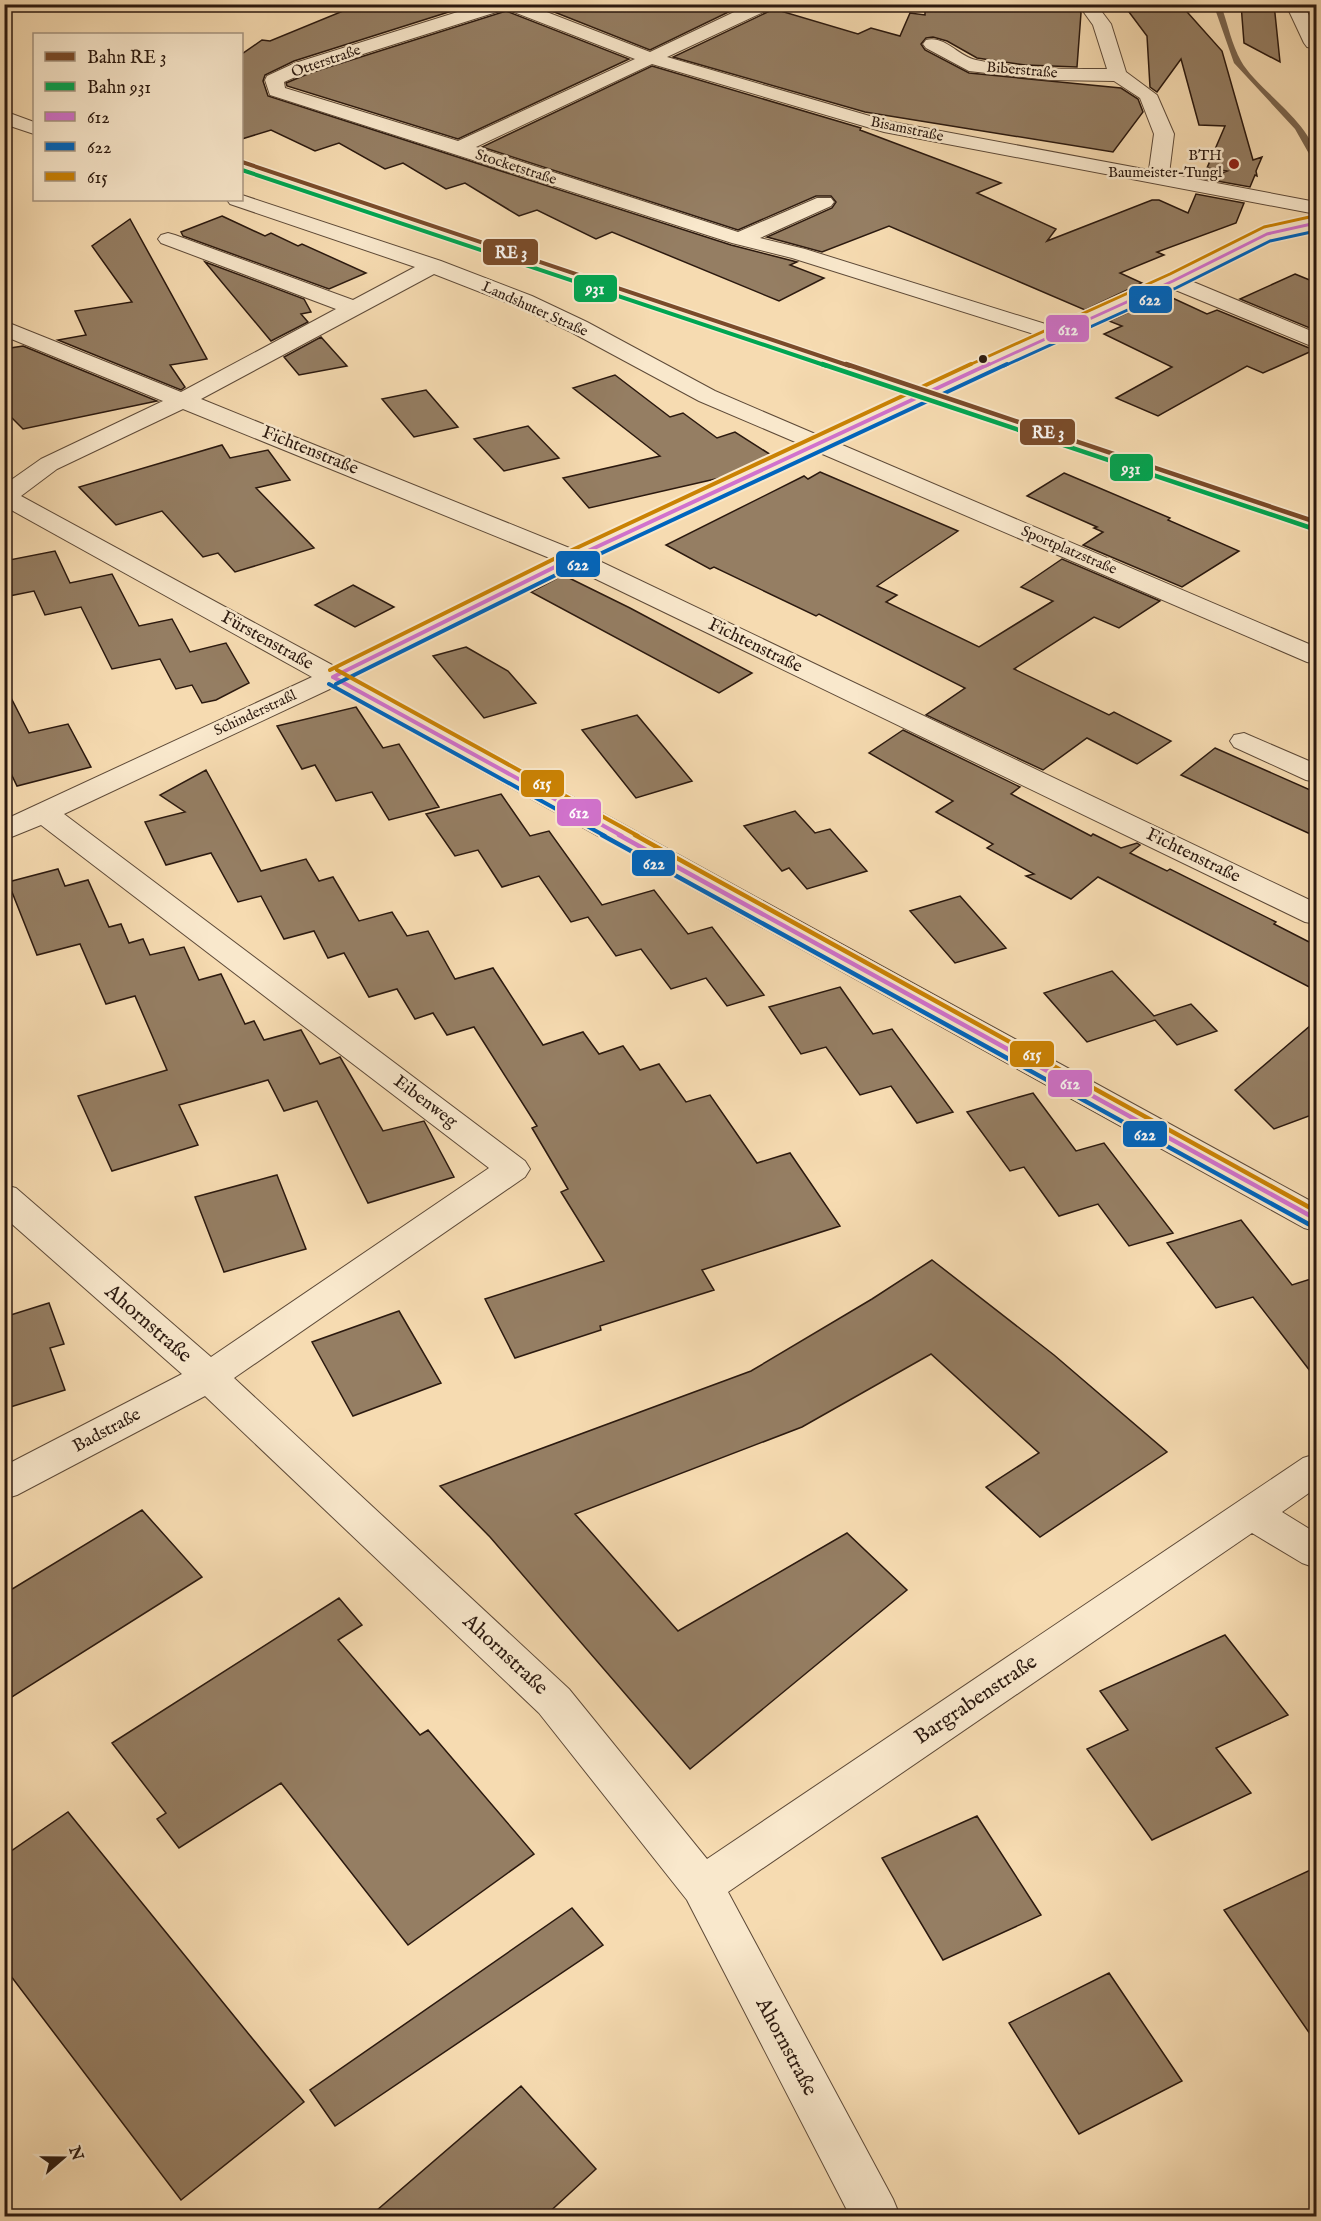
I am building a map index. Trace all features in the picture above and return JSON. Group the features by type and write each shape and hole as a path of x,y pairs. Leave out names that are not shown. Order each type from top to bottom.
{"street":[{"name":"Otterstraße","path":"459,148 277,91 274,80 302,67 503,4"},
{"name":"Bisamstraße","path":"509,4 650,58 884,126 1317,208"},
{"path":"650,58 766,4"},
{"path":"1086,4 1102,24 1118,75 1148,95 1164,134 1158,178"},
{"path":"1298,4 1298,11 1313,43 1317,44"},
{"name":"Biberstraße","path":"932,44 969,65 1050,74 1118,75"},
{"name":"Stocketstraße","path":"459,148 650,58"},
{"path":"4,117 33,128"},
{"name":"Stocketstraße","path":"459,148 739,240 798,253 1055,334"},
{"name":"Landshuter Straße","path":"240,201 432,266 524,301 579,327 707,396 823,443"},
{"path":"739,240 824,202"},
{"path":"1055,334 1173,281 1267,234 1317,223"},
{"path":"168,239 354,308"},
{"name":"Fürstenstraße","path":"432,266 183,400 49,464 5,496 1317,1219"},
{"path":"1173,281 1317,341"},
{"path":"4,327 183,400"},
{"name":"Schinderstraßl","path":"4,831 333,677 573,558 1055,334"},
{"name":"Fichtenstraße","path":"183,400 573,558 1317,915"},
{"name":"Sportplatzstraße","path":"823,443 1317,656"},
{"path":"1244,741 1317,774"},
{"name":"Eibenweg","path":"43,812 513,1169 209,1377"},
{"name":"Ahornstraße","path":"4,1197 209,1377 554,1701 702,1886 876,2217"},
{"name":"Badstraße","path":"4,1484 209,1377"},
{"name":"Bargrabenstraße","path":"702,1886 1317,1469"},
{"path":"1251,1513 1317,1552"}],"building":[{"path":"360,4 474,4 294,61 265,75 263,81 268,96 731,245 797,262 790,265 824,278 779,301 612,232 596,239 537,210 519,216 465,183 446,189 403,163 385,169 339,143 315,151 271,130 243,139 243,53 262,40 270,41"},
{"path":"534,4 745,4 650,50"},
{"path":"925,4 1076,4 1081,13 1077,67 1025,65 977,58 947,41 933,37 926,38 921,44 925,50 969,73 1121,88 1138,99 1143,112 1113,152 865,112 673,57 774,9 858,34 871,28 900,36 910,13 925,15"},
{"path":"1123,4 1180,4 1222,51 1253,160 1262,157 1256,171 1257,176 1255,175 1250,187 1206,179 1227,171 1207,168 1225,126 1199,125 1181,59 1157,92 1150,87 1147,36"},
{"path":"1241,4 1274,4 1280,62 1244,43"},
{"path":"506,11 629,59 458,139 287,86 286,83 310,73"},
{"path":"652,66 861,128 860,130 1001,183 977,193 1056,229 1047,241 1152,200 1159,200 1188,213 1196,194 1244,203 1236,223 1157,252 1164,255 1120,273 1142,283 1085,310 889,226 822,252 767,237 832,208 836,202 831,196 816,196 738,230 482,147"},
{"path":"222,216 265,236 271,233 298,246 302,244 366,273 329,289 183,236 181,232"},
{"path":"130,219 207,359 170,365 185,387 181,390 58,340 86,335 75,311 132,302 92,246"},
{"path":"205,262 304,299 311,312 301,314 308,322 271,341"},
{"path":"1295,274 1317,283 1317,331 1240,299"},
{"path":"1166,295 1207,314 1217,310 1314,350 1263,373 1247,366 1158,416 1116,398 1172,367 1104,334 1122,326 1109,321"},
{"path":"321,337 347,366 299,375 284,357"},
{"path":"23,346 157,401 23,429 4,410 4,349"},
{"path":"615,375 670,417 683,413 717,438 735,432 771,455 724,477 589,508 563,478 660,456 573,388"},
{"path":"426,390 458,427 414,437 382,399"},
{"path":"528,426 559,458 504,471 474,439"},
{"path":"222,445 230,458 268,450 290,480 256,488 314,548 235,572 218,553 203,557 162,511 116,525 79,487"},
{"path":"820,472 958,531 877,586 897,595 886,602 979,647 1053,601 1021,587 1062,559 1160,601 1119,628 1094,617 1014,669 1109,715 1114,712 1171,741 1137,764 1087,738 1043,770 926,715 965,688 819,614 816,616 714,567 710,569 666,545 804,476 808,479"},
{"path":"1064,473 1170,518 1168,520 1239,551 1182,587 1083,545 1103,532 1094,528 1097,527 1027,496"},
{"path":"55,551 70,583 112,574 139,626 172,619 190,652 226,643 249,683 216,700 202,703 192,685 176,689 160,659 112,669 81,607 45,615 34,591 4,597 4,561"},
{"path":"563,575 752,673 719,693 531,592"},
{"path":"353,585 394,607 355,627 315,605"},
{"path":"466,647 508,671 536,703 484,718 433,656"},
{"path":"4,684 29,733 68,724 91,767 17,786 4,759"},
{"path":"356,707 383,748 399,744 439,807 389,820 372,792 336,801 315,765 302,769 277,726"},
{"path":"637,715 692,781 636,798 582,730"},
{"path":"903,730 1020,787 1011,794 1091,836 1093,834 1121,848 1137,843 1140,845 1130,853 1167,871 1170,869 1276,922 1274,924 1317,946 1317,991 1098,877 1071,899 1026,876 1034,874 987,848 993,844 936,812 953,801 869,753"},
{"path":"1215,748 1317,793 1317,837 1181,775"},
{"path":"206,770 261,871 306,859 319,881 333,877 359,921 392,912 407,936 428,931 455,979 493,968 543,1045 583,1032 599,1054 623,1046 640,1070 659,1064 686,1102 710,1095 757,1163 790,1153 840,1226 702,1270 714,1290 600,1326 601,1330 515,1358 485,1299 604,1261 561,1192 568,1189 532,1128 537,1126 474,1027 447,1035 433,1013 415,1019 397,989 369,997 344,953 328,958 314,931 284,939 261,896 238,902 211,853 166,865 145,822 185,812 160,795"},
{"path":"501,794 530,836 549,831 602,905 654,890 688,934 712,927 764,995 727,1006 706,978 671,989 641,949 616,956 588,917 571,922 539,876 502,887 478,850 455,856 426,814"},
{"path":"795,811 815,833 830,829 867,871 807,889 789,868 782,871 744,826"},
{"path":"58,869 65,886 88,880 109,927 121,924 129,943 143,939 150,955 184,947 199,980 221,974 245,1024 254,1021 264,1040 301,1030 320,1064 340,1057 383,1131 424,1121 454,1177 368,1203 317,1101 284,1111 268,1080 179,1105 198,1145 112,1171 78,1096 167,1070 135,996 106,1004 80,944 37,955 8,882"},
{"path":"960,896 1006,948 955,963 910,911"},
{"path":"1112,971 1154,1016 1191,1004 1217,1031 1177,1045 1155,1020 1087,1042 1044,993"},
{"path":"840,987 873,1034 892,1029 953,1112 917,1123 891,1086 860,1095 826,1047 801,1054 769,1007"},
{"path":"1317,1020 1317,1113 1274,1129 1235,1090"},
{"path":"1033,1093 1076,1151 1104,1143 1173,1233 1129,1246 1098,1204 1059,1216 1024,1167 1010,1171 967,1112"},
{"path":"277,1175 306,1249 224,1272 195,1197"},
{"path":"1241,1220 1292,1285 1317,1277 1317,1380 1253,1297 1216,1308 1167,1243"},
{"path":"932,1260 1054,1355 1167,1452 1040,1537 986,1487 1039,1453 931,1354 802,1427 575,1514 678,1631 847,1533 907,1590 690,1769 490,1537 440,1486 751,1371 872,1299"},
{"path":"49,1303 64,1344 50,1348 65,1390 4,1409 4,1317"},
{"path":"399,1311 441,1383 353,1416 312,1342"},
{"path":"142,1510 202,1577 4,1702 4,1594"},
{"path":"339,1598 362,1625 338,1640 420,1735 428,1730 534,1854 408,1945 281,1783 179,1848 157,1819 166,1813 112,1743"},
{"path":"1225,1635 1288,1715 1216,1748 1251,1793 1152,1840 1087,1749 1128,1730 1100,1691"},
{"path":"68,1812 304,2102 181,2200 4,1967 4,1856"},
{"path":"977,1816 1041,1915 943,1960 882,1858"},
{"path":"1317,1867 1317,2044 1224,1910"},
{"path":"572,1908 603,1945 335,2126 310,2090"},
{"path":"1109,1973 1182,2081 1079,2134 1009,2023"},
{"path":"521,2086 596,2169 544,2217 369,2217"}],"waterway":[{"path":"1214,4 1218,8 1238,63 1298,128 1316,159"}],"transit line":[{"path":"243,162 1316,522"},
{"name":"615","path":"330,670 570,551 925,385 1170,274 1264,227 1314,216"},
{"name":"612","path":"333,677 573,558 928,392 1173,281 1267,234 1316,223"},
{"name":"622","path":"336,684 576,565 931,399 1176,288 1270,241 1316,231"},
{"name":"615","path":"337,670 1316,1211"},
{"name":"612","path":"333,677 1316,1219"},
{"name":"622","path":"329,684 1312,1226"}],"rail line":[{"name":"931","path":"243,170 1314,529"}],"place":[{"name":"BTH Baumeister-Tungl","path":"1234,164"}]}
